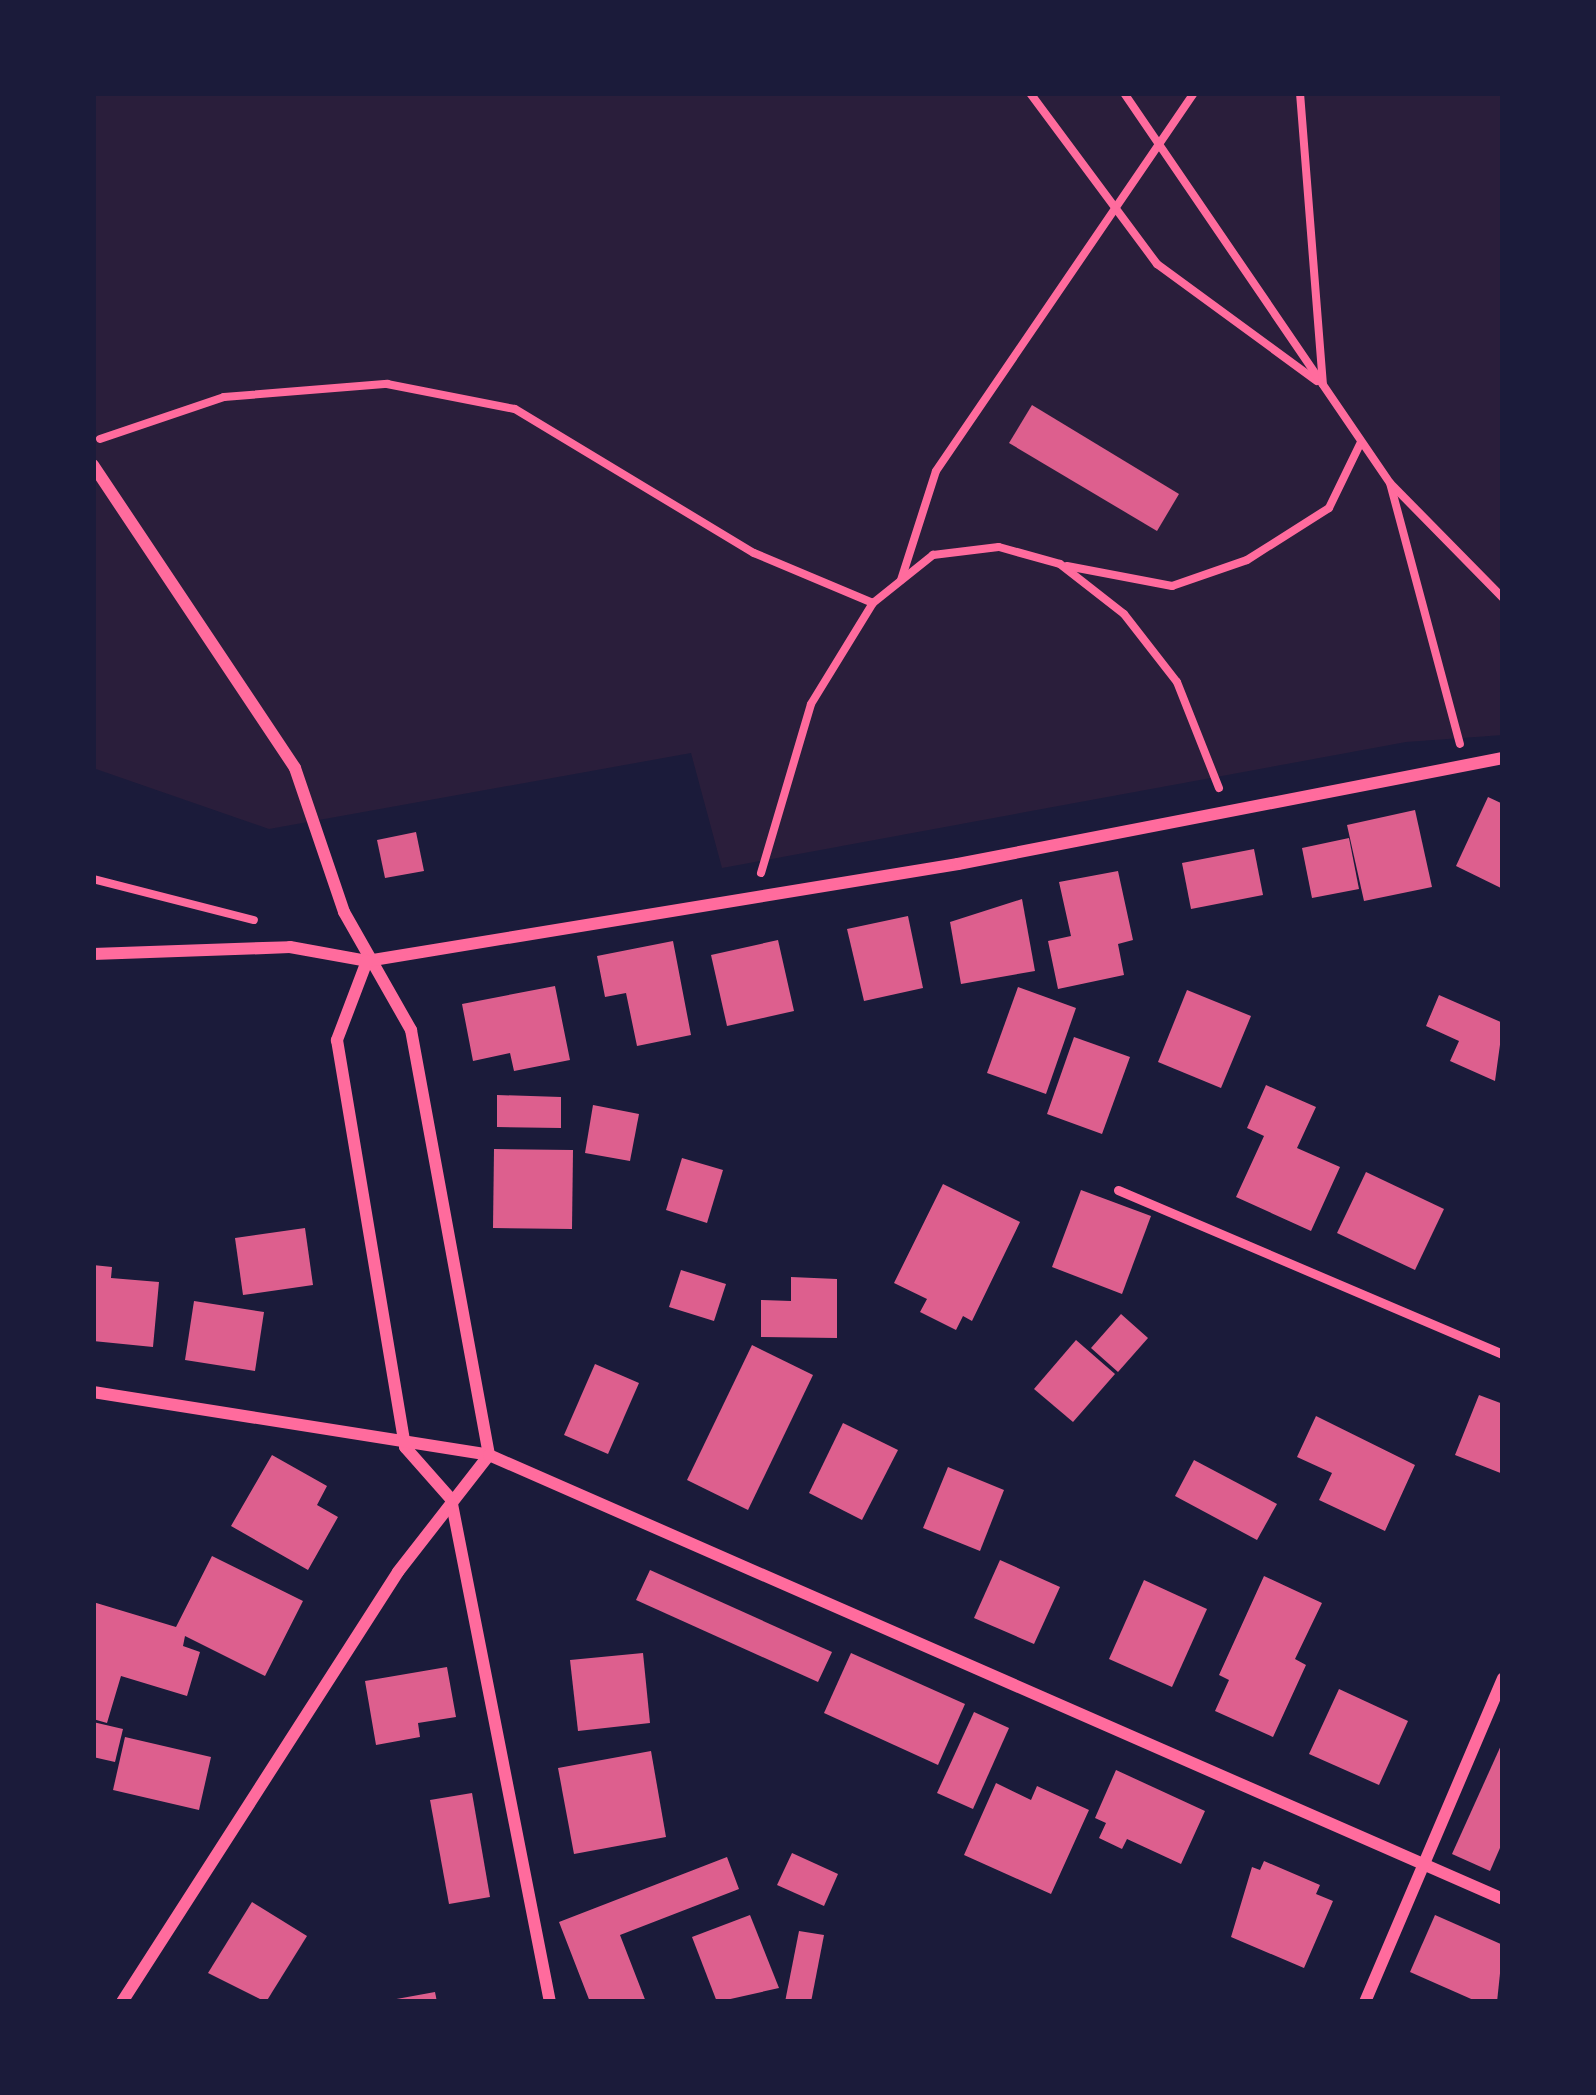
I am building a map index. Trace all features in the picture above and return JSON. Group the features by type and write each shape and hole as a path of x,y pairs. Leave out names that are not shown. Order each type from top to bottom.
{"street":[{"path":"93,465 295,769 367,961 411,1030 489,1454"},
{"path":"93,954 290,947 367,961 753,897 1503,758"},
{"path":"367,961 337,1040 405,1447 451,1499 550,2002"},
{"path":"93,1392 405,1447 489,1454 1503,1899"},
{"path":"122,2002 451,1499 489,1454"},
{"path":"1365,2002 1503,1678"}],"lane":[{"path":"1118,1190 1503,1354"}],"path":[{"path":"1021,93 1031,97 1157,264 1323,385"},
{"path":"1124,93 1390,483 1503,598"},
{"path":"900,581 936,471 1194,93"},
{"path":"1300,93 1323,385"},
{"path":"93,441 224,397 387,384 515,409 754,554 872,603"},
{"path":"753,897 811,704 872,603 933,555 999,548 1172,586 1247,560 1329,508 1361,441"},
{"path":"1390,483 1465,762"},
{"path":"1060,564 1124,614 1177,682 1228,810"},
{"path":"93,879 277,929"}],"shaded area":[{"path":"93,93 1503,93 1503,735 1406,742 722,868 691,753 269,829 93,768"}],"building":[{"path":"1032,405 1179,494 1157,531 1009,443"},
{"path":"1488,797 1503,804 1503,889 1456,866"},
{"path":"1415,810 1432,887 1364,901 1347,825"},
{"path":"416,832 424,871 385,878 377,840"},
{"path":"1349,838 1359,889 1312,898 1302,848"},
{"path":"1254,849 1263,895 1191,909 1182,863"},
{"path":"1118,871 1133,940 1118,944 1124,975 1058,989 1048,941 1071,936 1059,882"},
{"path":"1022,899 1035,971 961,984 950,922"},
{"path":"908,916 923,988 864,1001 847,929"},
{"path":"778,940 794,1011 727,1026 711,955"},
{"path":"673,941 691,1035 637,1046 626,993 605,997 597,956"},
{"path":"555,986 570,1060 514,1071 510,1053 473,1061 462,1004"},
{"path":"1018,987 1076,1008 1046,1094 987,1073"},
{"path":"1187,990 1251,1016 1221,1088 1158,1062"},
{"path":"1439,995 1503,1023 1495,1081 1450,1061 1459,1041 1426,1026"},
{"path":"1074,1037 1130,1057 1102,1134 1047,1114"},
{"path":"1266,1085 1316,1107 1297,1148 1340,1167 1311,1231 1236,1197 1264,1136 1247,1128"},
{"path":"497,1095 561,1097 561,1128 497,1127"},
{"path":"593,1105 639,1114 630,1161 585,1153"},
{"path":"494,1149 573,1150 572,1229 493,1228"},
{"path":"682,1158 723,1170 707,1223 666,1210"},
{"path":"1366,1172 1444,1209 1415,1270 1337,1233"},
{"path":"943,1184 1020,1222 972,1321 963,1316 956,1330 920,1312 927,1299 894,1283"},
{"path":"1081,1190 1151,1216 1122,1294 1052,1267"},
{"path":"305,1228 313,1285 243,1295 235,1238"},
{"path":"93,1265 112,1267 111,1278 159,1282 153,1347 93,1341"},
{"path":"681,1270 726,1284 714,1321 669,1307"},
{"path":"791,1277 837,1279 837,1338 761,1337 761,1300 791,1301"},
{"path":"194,1301 264,1312 255,1371 185,1360"},
{"path":"1121,1314 1148,1338 1118,1372 1091,1348"},
{"path":"1076,1340 1115,1374 1073,1422 1034,1389"},
{"path":"752,1345 813,1375 748,1510 687,1480"},
{"path":"595,1364 639,1383 608,1454 564,1435"},
{"path":"1479,1395 1503,1404 1503,1474 1455,1455"},
{"path":"1316,1416 1415,1465 1385,1531 1319,1500 1332,1473 1297,1457"},
{"path":"843,1423 898,1450 862,1520 809,1493"},
{"path":"272,1455 327,1486 317,1505 338,1517 308,1570 231,1526"},
{"path":"1194,1460 1277,1504 1257,1540 1175,1496"},
{"path":"948,1467 1004,1490 980,1551 923,1528"},
{"path":"212,1556 303,1601 265,1676 185,1636 183,1646 200,1652 187,1696 121,1676 107,1723 93,1719 93,1602 176,1627"},
{"path":"1000,1560 1060,1587 1034,1644 974,1618"},
{"path":"650,1570 832,1652 818,1682 636,1600"},
{"path":"1264,1576 1322,1603 1295,1659 1306,1665 1273,1737 1215,1711 1229,1680 1219,1675"},
{"path":"1144,1580 1207,1609 1172,1687 1109,1659"},
{"path":"643,1653 650,1723 578,1731 570,1660"},
{"path":"851,1653 965,1704 938,1765 824,1713"},
{"path":"447,1667 456,1717 418,1723 420,1737 376,1745 365,1681"},
{"path":"1339,1689 1408,1721 1379,1785 1309,1754"},
{"path":"974,1712 1009,1728 973,1809 937,1793"},
{"path":"93,1722 123,1729 115,1762 93,1757"},
{"path":"125,1737 211,1757 199,1810 113,1790"},
{"path":"1503,1741 1503,1841 1490,1871 1452,1854"},
{"path":"651,1751 666,1837 574,1854 558,1768"},
{"path":"1116,1770 1205,1811 1181,1864 1127,1839 1122,1849 1099,1838 1106,1823 1095,1818"},
{"path":"996,1783 1031,1800 1037,1786 1089,1810 1051,1894 964,1855"},
{"path":"472,1793 490,1897 449,1904 430,1800"},
{"path":"792,1853 838,1874 824,1906 777,1885"},
{"path":"727,1857 739,1889 620,1935 646,2002 590,2002 559,1922"},
{"path":"1264,1861 1320,1885 1316,1894 1333,1901 1304,1968 1231,1937 1252,1867 1260,1870"},
{"path":"252,1902 307,1936 266,2002 208,1973"},
{"path":"750,1915 779,1988 717,2002 692,1937"},
{"path":"1435,1915 1503,1945 1497,2002 1478,2002 1410,1972"},
{"path":"799,1931 824,1935 811,2002 785,2002"},
{"path":"435,1992 437,2002 391,2002 391,2000"}]}
